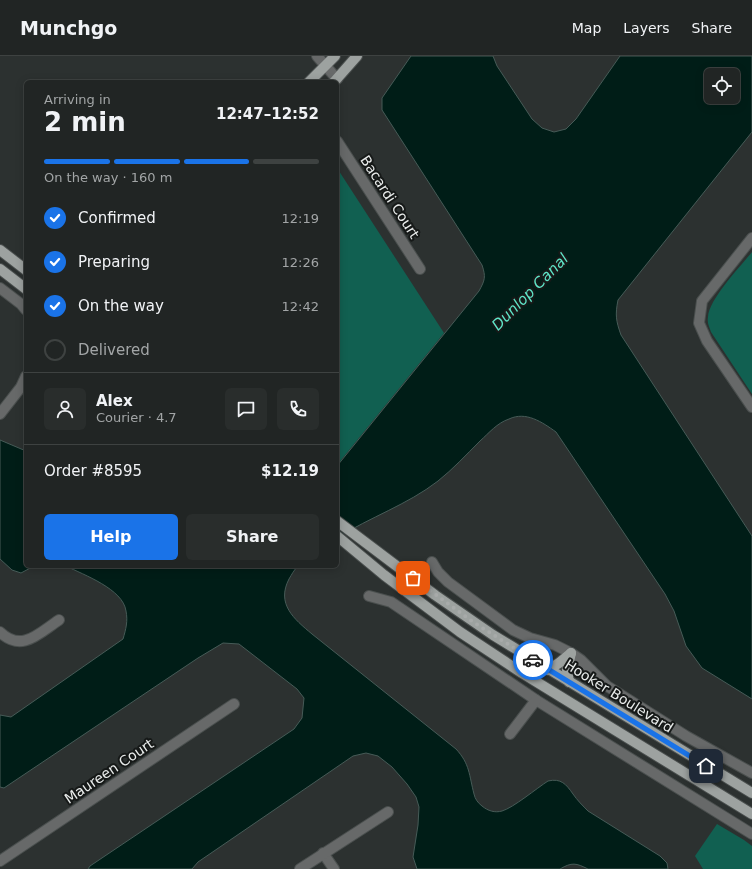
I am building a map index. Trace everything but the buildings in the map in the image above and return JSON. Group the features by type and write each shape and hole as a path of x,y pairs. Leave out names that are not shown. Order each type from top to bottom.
{"main road":[{"path":"311,80 335,56"},
{"path":"336,80 357,56"},
{"path":"0,250 24,268"},
{"path":"0,269 24,287"},
{"name":"Hooker Boulevard","path":"339,522 356,536 463,615 548,670 752,794"},
{"path":"340,538 407,594 488,651 752,814"},
{"path":"548,670 571,653"},
{"path":"569,682 567,666 571,653"}],"street":[{"path":"318,56 334,80"},
{"name":"Bacardi Court","path":"339,144 420,269"},
{"path":"752,238 702,301 699,323 707,341 752,407"},
{"path":"0,288 24,308"},
{"path":"0,414 24,385"},
{"name":"Hooker Boulevard","path":"432,562 438,572 448,582 513,630 530,638 556,645 571,653 581,660 607,686 686,736 752,773"},
{"path":"369,596 391,602 536,700 752,834"},
{"path":"0,632 12,641 23,642 59,620"},
{"path":"510,734 536,700"},
{"name":"Maureen Court","path":"0,861 234,704"},
{"path":"300,869 388,812"},
{"path":"323,853 334,869"}],"green space":[{"path":"339,171 444,333 339,463"},
{"path":"752,252 752,394 711,332 708,319 710,310 719,292"},
{"path":"717,824 752,846 752,869 703,869 695,856"}],"water":[{"name":"Dunlop Canal","path":"411,56 493,56 497,66 532,119 542,128 554,132 566,129 576,119 620,56 752,56 752,132 618,300 616,314 621,335 752,536 752,699 702,668 686,646 674,611 665,594 556,432 534,419 522,416 515,417 501,423 438,481 414,497 339,537 339,464 479,291 483,284 484,278 482,265 382,110 382,98"},
{"path":"0,440 24,450 24,568 30,568 21,573 12,570 0,559"},
{"path":"70,568 296,568 289,579 285,596 286,603 293,617 461,754 467,765 474,796 481,805 492,811 502,811 518,802 548,781 560,781 568,787 578,801 588,811 660,856 667,863 668,869 588,869 580,865 571,864 560,869 417,869 413,857 419,807 416,797 392,767 378,756 366,753 353,756 198,862 192,869 88,869 90,866 294,729 302,718 304,698 297,689 239,644 223,643 198,658 4,788 0,787 0,715 11,717 123,639 127,615 123,603 110,589 92,578"}],"way so far":[{"path":"413,578 473,622 533,660"}],"route":[{"path":"533,660 706,766"}]}
